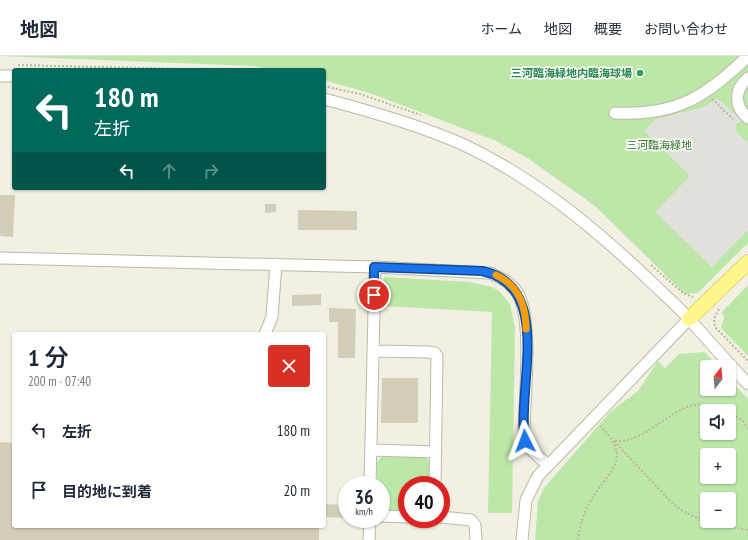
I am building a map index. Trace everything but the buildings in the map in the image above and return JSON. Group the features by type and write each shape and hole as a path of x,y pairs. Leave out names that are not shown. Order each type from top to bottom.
{"main road":[{"path":"689,319 748,262"}],"street":[{"path":"615,113 636,114 677,107 705,93 718,84 748,56"},
{"path":"0,76 12,71"},
{"path":"748,78 741,85 737,97 739,107 748,118"},
{"path":"326,100 382,116 462,144 517,174 568,209 618,250 689,319 748,384"},
{"path":"0,258 374,267 482,271 499,276 516,291 524,307 526,322 525,441 529,448 548,465"},
{"path":"265,332 272,318 276,264"},
{"path":"370,476 374,267"},
{"path":"522,540 526,500 533,484 548,465 592,418 689,319"},
{"path":"373,351 428,352 435,353 437,356 435,476"},
{"path":"371,450 436,452"},
{"path":"450,518 471,520 475,525 476,540"},
{"path":"369,540 370,528"}],"path":[{"path":"705,93 736,121"},
{"path":"723,305 714,319 715,327 748,362"},
{"path":"614,441 633,438 679,411 695,405 700,405"},
{"path":"736,416 742,420 748,429"},
{"path":"592,418 680,510 700,520 748,530"},
{"path":"578,540 584,512 615,465 618,456 614,441"}],"green space":[{"name":"三河臨海緑地","path":"0,56 748,56 748,243 698,293 685,294 595,206 529,159 496,141 372,94 326,81 326,68 264,68 253,66"},
{"path":"384,277 469,282 492,287 499,291 510,304 515,328 512,513 488,513 492,312 384,306"},
{"path":"748,285 748,356 721,328 724,317 722,312"},
{"path":"705,352 712,360 700,360 700,396 736,396 736,386 748,399 748,540 535,540 538,501 544,488 611,411 638,391 658,361 665,368 679,354"},
{"path":"383,455 425,456 430,463 430,476 398,476 398,512 390,511 390,476 377,476 377,462"}],"shaded area":[{"path":"717,98 742,120 736,125 735,130 748,143 748,230 712,267 655,212 690,176 644,131 656,119 704,107"}],"slow traffic":[{"path":"496,275 505,280 516,291 520,298 524,307 526,329"}],"place":[{"name":"三河臨海緑地内臨海球場","path":"640,73"}],"route":[{"path":"374,295 374,267 472,270 490,273 505,280 516,291 520,298 524,307 526,322 525,441"}]}
